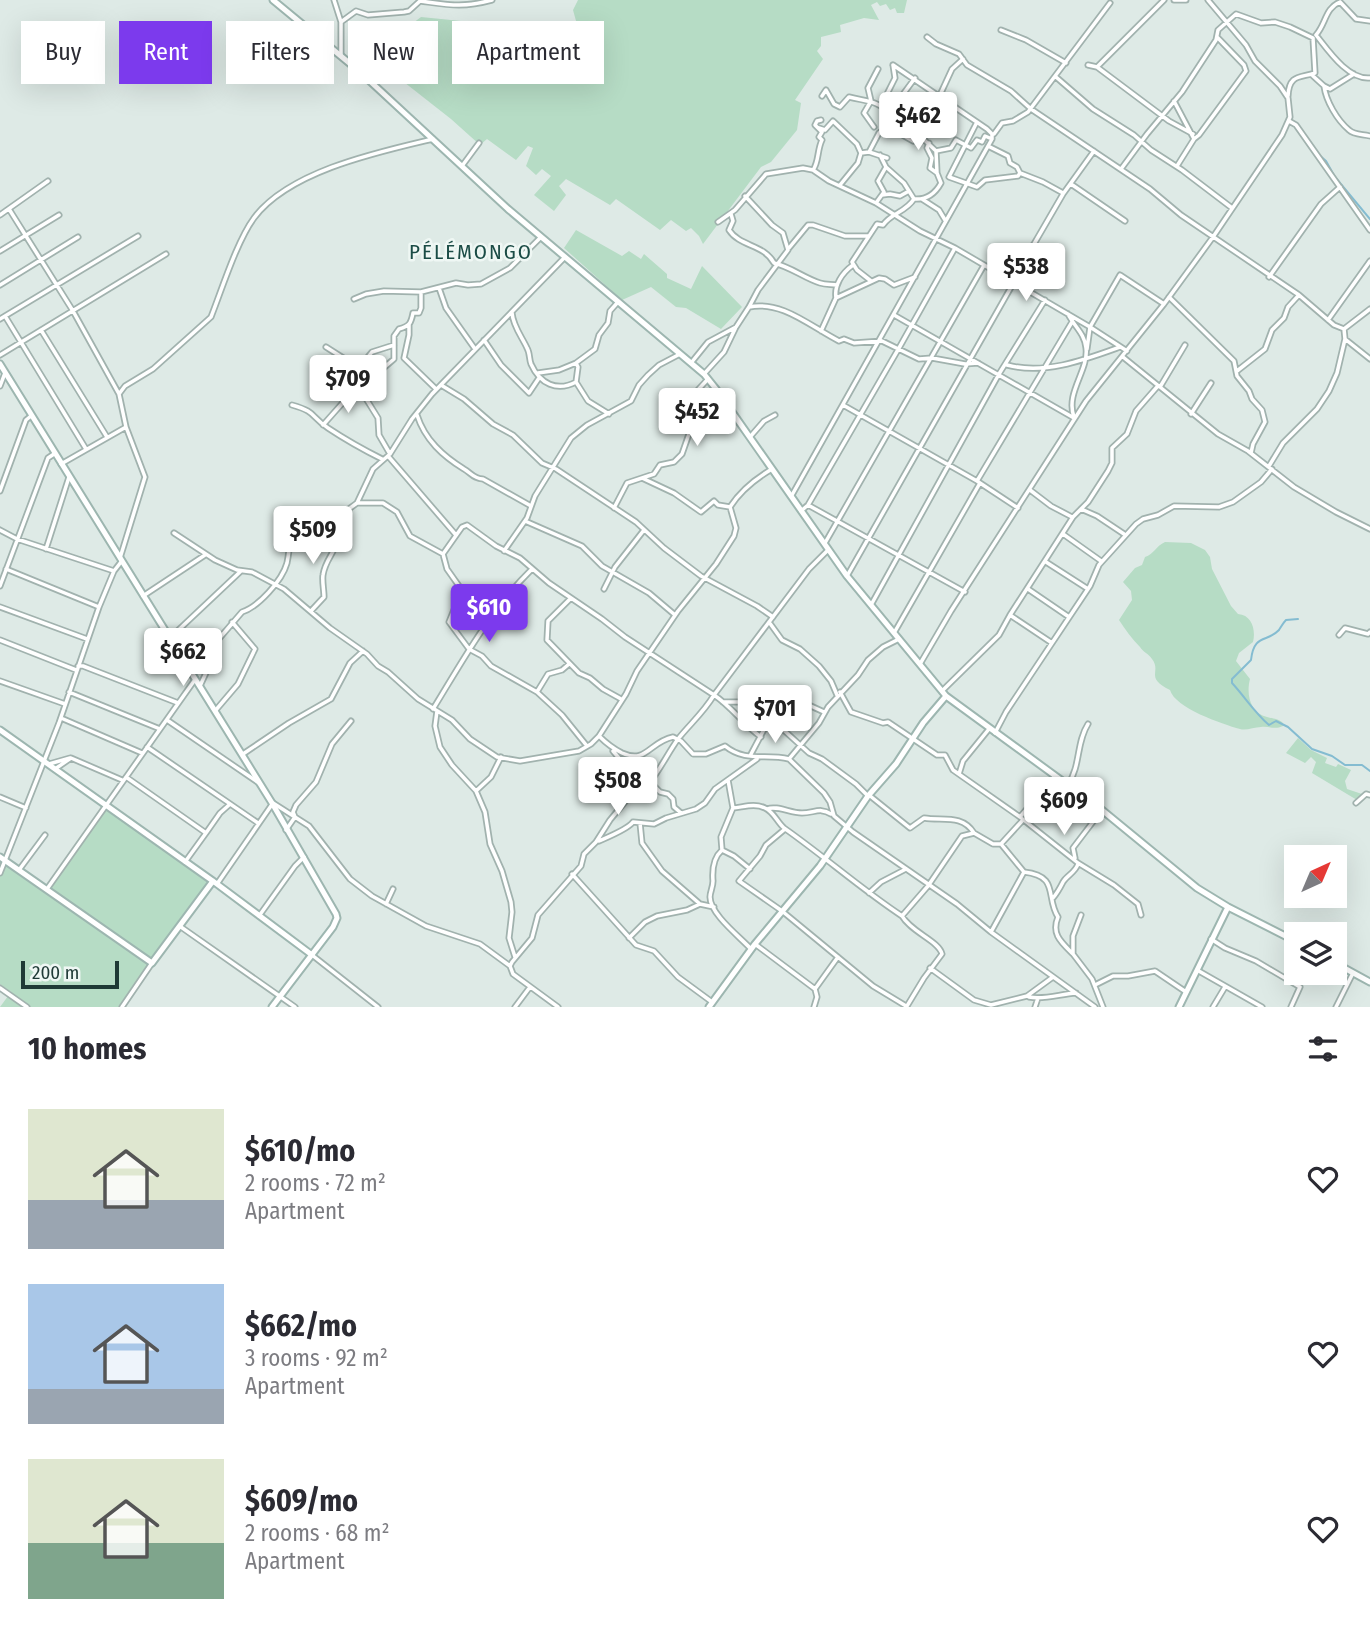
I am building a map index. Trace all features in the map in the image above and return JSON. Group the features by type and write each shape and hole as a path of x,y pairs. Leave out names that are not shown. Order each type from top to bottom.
{"street":[{"path":"273,0 341,55 541,237 706,377 847,576 944,694 1101,810 1197,888 1284,935"},
{"path":"334,0 341,22 341,55"},
{"path":"341,22 356,11 368,15 409,11 420,1 468,6 492,0"},
{"path":"1097,67 1164,0"},
{"path":"1174,0 1186,0"},
{"path":"1208,0 1246,45 1255,61 1288,98"},
{"path":"1314,36 1320,32 1328,10 1340,1 1356,19 1370,20"},
{"path":"791,497 992,138 1002,123 1018,118 1031,109 1111,3"},
{"path":"1121,169 1174,101 1216,40 1218,30 1236,13 1261,23 1275,22 1314,36 1354,74 1370,78"},
{"path":"1001,30 1066,62"},
{"path":"1087,65 1097,67 1193,136 1199,135 1246,71 1244,65 1216,36"},
{"path":"1312,75 1316,70 1314,36"},
{"path":"927,37 959,54 967,65 1011,91 1031,109 1121,169 1344,329"},
{"path":"940,95 952,69 963,59"},
{"path":"881,106 895,78 893,65 991,132 992,138"},
{"path":"874,127 864,113 871,101 869,88 878,69"},
{"path":"920,664 1074,419 1170,297 1272,151 1289,121 1289,86 1293,80 1301,75 1312,75 1331,89 1354,74"},
{"path":"1056,77 1093,109 1231,208"},
{"path":"890,112 915,78"},
{"path":"1324,86 1335,113 1348,130 1370,136"},
{"path":"822,96 825,90 834,104 840,107 847,97 863,98 890,112 892,122 879,133 869,152"},
{"path":"1174,101 1193,136"},
{"path":"819,128 825,130 838,113"},
{"path":"813,170 817,165 822,140 819,137 822,132 815,125 821,120"},
{"path":"833,121 857,144 862,153"},
{"path":"1289,121 1296,125 1370,230"},
{"path":"914,199 933,194 949,177 977,122"},
{"path":"888,127 913,141 915,134 918,134 936,151 937,173 941,183"},
{"path":"936,151 951,148 957,140 971,149 977,140 982,142 985,136 992,138"},
{"path":"1177,167 1193,136"},
{"path":"120,394 125,386 153,369 211,317 248,228 259,212 306,179 363,156 433,139"},
{"path":"462,166 479,143"},
{"path":"929,144 927,148 932,158 930,168 937,173"},
{"path":"988,146 1007,156 1020,173 1063,194"},
{"path":"1006,277 1030,250 1063,194 1094,151"},
{"path":"862,153 869,152 887,158"},
{"path":"840,185 858,163 862,153"},
{"path":"880,155 886,167 904,183 914,199"},
{"path":"876,203 884,192 878,181 886,167"},
{"path":"718,222 731,214 745,196 760,184 763,176 803,168 813,170 876,203 919,231 937,237 1127,351"},
{"path":"949,177 977,187 985,180 1018,176 1020,173"},
{"path":"0,873 3,859 47,762 99,607 120,561 145,478 126,427 120,394 25,236 3,211 48,181"},
{"path":"1072,184 1125,221"},
{"path":"1269,276 1321,204 1340,187"},
{"path":"882,195 900,196 909,191"},
{"path":"745,196 783,233 788,250"},
{"path":"821,331 835,298 837,285 853,265 856,255 877,224 883,225 889,216 908,207 914,199"},
{"path":"922,199 939,210 945,222"},
{"path":"731,214 733,221 730,233 751,247 769,254 774,262 822,285 837,285"},
{"path":"0,251 59,215"},
{"path":"614,509 627,482 654,474 660,465 680,457 690,433 688,408 696,392 724,352 758,290 791,243 808,225 845,236 869,236"},
{"path":"86,449 2,317 138,236"},
{"path":"0,285 78,237"},
{"path":"354,299 384,291 421,292 456,283 468,285 484,282 510,268 541,237"},
{"path":"801,511 808,505 900,348 955,248"},
{"path":"0,355 166,254"},
{"path":"47,889 178,703 210,664 211,648 242,612 249,610 263,598 286,567 288,542 299,520 321,527 357,503 373,469 389,455 437,389 565,257"},
{"path":"1328,320 1370,261"},
{"path":"853,265 872,281"},
{"path":"650,782 678,739 704,712 826,547 910,392 984,266"},
{"path":"1074,419 1074,388 1087,349 1090,327 1120,275 1164,304"},
{"path":"835,298 872,281 886,279 894,285 915,277"},
{"path":"847,576 921,448 965,364 1014,282"},
{"path":"439,288 446,308 475,349"},
{"path":"421,292 421,308 419,313 413,313 404,358 437,389"},
{"path":"1237,371 1265,349 1272,330 1284,318 1288,307 1299,295"},
{"path":"1170,297 1230,356 1252,399 1264,415 1265,422 1253,444 1251,454"},
{"path":"871,605 999,374 1045,300"},
{"path":"484,340 501,365 529,393 539,375 576,363 596,349 599,335 608,323 610,311 618,302"},
{"path":"749,307 761,305 783,310 839,341 878,341 900,348 919,359 978,363"},
{"path":"1344,329 1370,309"},
{"path":"512,313 514,324 529,351 531,365 539,375 551,386 561,388 576,382"},
{"path":"1068,314 1083,335 1087,349"},
{"path":"894,315 1074,419"},
{"path":"789,759 819,723 824,712 874,654 897,636 978,482 1029,391 1072,322"},
{"path":"323,425 365,382 394,359 394,335 399,328 409,325"},
{"path":"691,363 708,342 736,327"},
{"path":"959,774 963,761 1006,712 1088,589 1095,571 1125,535 1141,520 1174,506 1219,507 1233,502 1261,482 1283,443 1317,409 1329,391 1337,373 1345,339 1344,329"},
{"path":"41,330 107,437"},
{"path":"1345,339 1370,359"},
{"path":"359,368 372,352 394,345"},
{"path":"572,874 629,939 636,945 653,951 671,972 711,1005 753,946 825,858 869,795 896,764 944,694 999,635 1073,517 1108,471 1112,463 1112,449 1127,435 1136,411 1158,387 1185,345"},
{"path":"1007,365 1029,369 1045,368 1083,360 1120,346"},
{"path":"326,347 359,368 365,382 365,397 378,418 379,435 389,455 456,535"},
{"path":"504,551 525,521 535,496 566,445 579,430 631,401 648,375 659,365 680,354"},
{"path":"1123,357 1218,434 1251,454 1294,487 1370,530"},
{"path":"576,363 576,382 588,401 608,414"},
{"path":"0,365 272,803 337,918 272,1007"},
{"path":"0,386 5,373"},
{"path":"1191,414 1211,383"},
{"path":"441,385 493,424 513,435 542,463 636,522 664,548 705,578 772,617"},
{"path":"292,405 312,412 323,425 382,459"},
{"path":"843,405 948,464 1018,509"},
{"path":"417,415 424,431 447,460 467,470 476,479 483,479 531,506"},
{"path":"750,437 764,421 775,415"},
{"path":"0,491 26,420 31,416"},
{"path":"61,464 126,427"},
{"path":"0,586 48,458 54,454"},
{"path":"174,533 205,555 275,583 363,651 378,666 388,671 418,699 456,723 470,738 493,755 530,760 579,751 599,736 649,652 716,564 736,532 730,507 743,489 772,469"},
{"path":"46,549 69,476"},
{"path":"642,478 674,493 701,512 714,501 718,505 730,507"},
{"path":"1030,490 1051,506 1073,517"},
{"path":"357,503 383,503 397,512 410,536 443,554 447,569 457,582 460,595 449,622 469,649 482,656 491,666 537,692 566,719 587,746"},
{"path":"808,505 928,574 965,592"},
{"path":"1081,509 1108,522 1125,535"},
{"path":"525,521 582,545 602,566 649,593 675,615"},
{"path":"311,611 324,597 323,575 337,543 336,532 329,523"},
{"path":"443,554 466,525 504,551 520,558 625,637 714,695 761,737"},
{"path":"0,530 17,539 114,571"},
{"path":"604,589 644,530"},
{"path":"1063,534 1102,561"},
{"path":"143,596 205,555"},
{"path":"1046,562 1088,589"},
{"path":"6,569 99,607"},
{"path":"515,957 509,938 511,902 490,844 485,811 476,791 452,765 440,747 435,726 435,710 469,649 507,594 532,569"},
{"path":"169,638 241,571"},
{"path":"1028,589 1069,617"},
{"path":"570,598 548,621 547,640 580,674 621,699"},
{"path":"0,607 88,639"},
{"path":"1010,615 1052,643"},
{"path":"214,712 238,684 255,649 232,622"},
{"path":"769,622 782,640 800,649 819,666 851,712 883,723 888,722 937,755 945,755 949,766 959,774 1138,904 1141,915"},
{"path":"1339,635 1345,628 1368,634 1370,632"},
{"path":"0,640 77,668 83,666 178,703"},
{"path":"242,754 331,699 350,663 363,651"},
{"path":"537,692 548,674 562,670 569,664"},
{"path":"0,681 65,704"},
{"path":"794,690 800,701 824,712"},
{"path":"69,692 160,729"},
{"path":"723,702 745,702 777,724 809,753 829,763 905,826 915,826 924,818 955,819 966,823 974,833 993,844 1002,845 1024,872 1044,879 1053,898"},
{"path":"60,718 142,753"},
{"path":"167,720 259,783"},
{"path":"750,757 769,720"},
{"path":"295,817 293,812 296,805 316,782 332,744 351,721"},
{"path":"1067,787 1075,772 1081,735 1088,724"},
{"path":"0,730 215,882 378,1007"},
{"path":"599,736 634,776 650,782 673,799 674,807 681,813"},
{"path":"612,750 631,758 643,755 665,739 673,737 693,754 706,754 724,746 731,752 757,759 789,759 827,798 834,816"},
{"path":"147,747 258,824"},
{"path":"476,791 491,777 501,757"},
{"path":"47,762 71,758 125,778 206,833"},
{"path":"55,769 71,758"},
{"path":"596,842 634,822 654,824 705,803 715,789 757,759"},
{"path":"1002,845 1054,777"},
{"path":"510,966 532,938 538,915 581,866 584,854 643,780"},
{"path":"729,780 733,808 721,837 722,850 717,855 712,872 710,898 717,915 753,946 815,989 817,997 814,1007"},
{"path":"1356,803 1366,794 1370,795"},
{"path":"0,797 26,808"},
{"path":"272,803 309,826 350,879 377,900 426,926 480,944 510,966 513,974 558,1007"},
{"path":"122,1007 272,803"},
{"path":"185,862 220,813 230,805"},
{"path":"733,808 755,805 766,809 786,828 902,916 912,928 943,951 907,1007 873,986 782,911 740,881 766,845 786,828"},
{"path":"766,809 773,807 804,813 823,810 834,816 1095,1007"},
{"path":"1101,810 1073,848 1076,870 1064,880 1051,905 1058,917 1055,930 1060,940 1095,985 1103,1007"},
{"path":"286,830 295,817"},
{"path":"640,823 642,843 662,871 700,904 715,907"},
{"path":"902,916 928,886 957,841 968,833 974,833"},
{"path":"19,870 45,835"},
{"path":"722,850 750,869"},
{"path":"259,916 304,857"},
{"path":"3,859 152,963"},
{"path":"869,892 881,882 906,869"},
{"path":"991,932 1024,872"},
{"path":"386,904 393,889"},
{"path":"629,939 649,920 700,904"},
{"path":"1178,1007 1228,907"},
{"path":"1073,954 1073,936 1081,915"},
{"path":"181,927 295,1007"},
{"path":"1211,939 1300,987 1291,1007"},
{"path":"815,989 838,957"},
{"path":"930,968 978,1002 994,1005 1027,996 1053,977"},
{"path":"1197,970 1262,1007"},
{"path":"1347,970 1370,982"},
{"path":"1095,985 1113,976 1155,971 1186,992"},
{"path":"1336,1007 1353,973"},
{"path":"515,1007 530,987"},
{"path":"1213,1007 1225,988"},
{"path":"1,991 27,1007"},
{"path":"1027,996 1038,999 1077,993"},
{"path":"1035,1007 1038,999"}],"green space":[{"path":"578,0 907,0 904,13 897,13 895,8 890,10 886,4 880,6 877,2 871,5 879,20 864,18 840,25 841,32 821,37 821,46 817,51 823,59 795,100 801,103 797,130 771,162 761,167 703,244 691,228 686,231 671,220 660,230 616,199 610,205 566,179 559,186 566,195 554,211 534,195 551,176 542,169 536,175 526,166 533,148 528,146 516,160 487,139 480,145 406,84 438,84 438,21 416,21 421,17 461,21 452,21 452,84 604,84 604,21 576,21 573,10"},
{"path":"576,230 622,256 629,251 641,259 644,254 667,274 667,278 691,289 702,266 742,307 721,329 686,308 676,307 651,287 622,300 564,248"},
{"path":"1165,542 1191,543 1205,550 1210,557 1212,569 1231,606 1238,614 1250,620 1253,628 1253,642 1239,653 1236,661 1250,679 1249,691 1253,707 1261,715 1279,720 1283,726 1242,729 1222,723 1190,709 1158,682 1152,659 1134,641 1119,620 1132,600 1131,591 1123,582 1135,568 1142,565 1145,557"},
{"path":"1298,738 1311,750 1327,758 1325,763 1336,767 1338,764 1351,770 1345,781 1347,789 1362,794 1357,800 1312,773 1316,762 1311,757 1305,763 1286,753"},
{"path":"107,807 209,881 123,1007 0,1007 11,992 0,984 0,858 49,891"}],"waterway":[{"path":"1318,154 1370,219"},
{"path":"1298,619 1286,620 1274,634 1258,642 1251,660 1232,679 1232,683 1269,725 1276,721 1288,727 1312,749 1332,756 1345,765 1362,765 1370,771"}],"district":[{"name":"PÉLÉMONGO","path":"471,252"}]}
